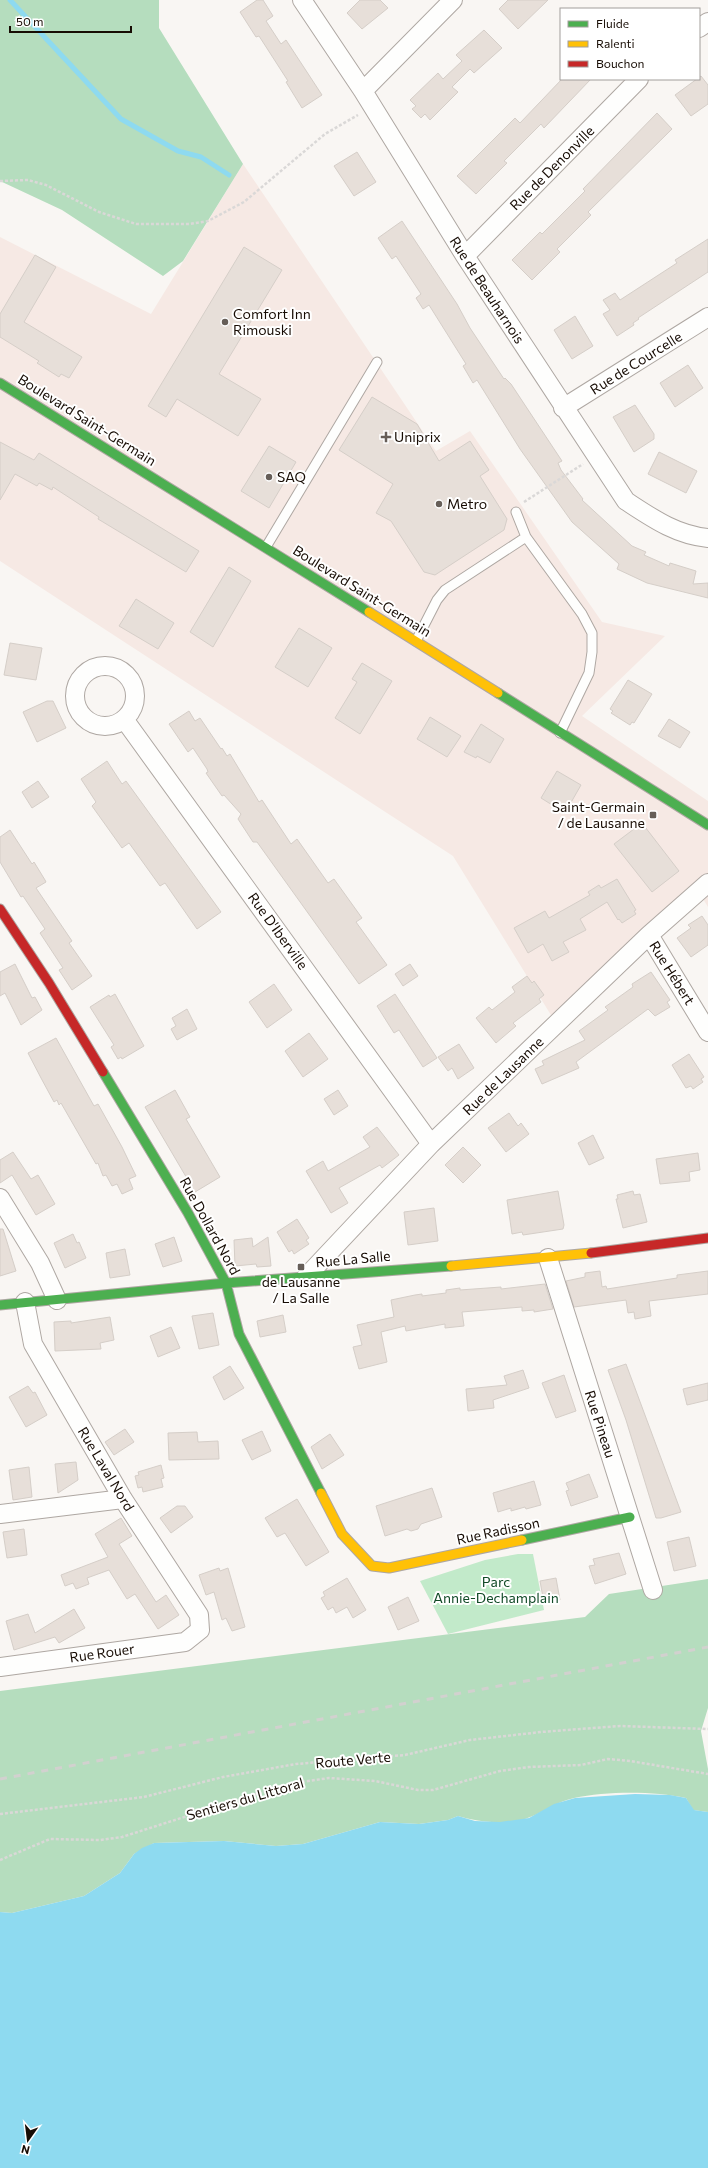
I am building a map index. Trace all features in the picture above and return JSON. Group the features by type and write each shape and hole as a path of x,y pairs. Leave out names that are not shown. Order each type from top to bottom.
{"street":[{"name":"Rue de Beauharnois","path":"302,0 367,98 465,256 563,408 626,501 662,525 698,537 708,538"},
{"path":"367,98 453,0"},
{"name":"Rue de Denonville","path":"465,256 638,80"},
{"name":"Rue de Courcelle","path":"563,408 708,318"},
{"name":"Boulevard Saint-Germain","path":"0,383 266,547 708,825"},
{"name":"Rue D'Iberville","path":"124,719 432,1144"},
{"name":"Rue de Lausanne","path":"306,1277 432,1144 649,935 708,883"},
{"name":"Rue Dollard Nord","path":"0,909 49,983 180,1199 226,1283 239,1334 342,1534 372,1566"},
{"name":"Rue Hébert","path":"649,935 708,1032"},
{"path":"0,1198 40,1263 57,1300"},
{"name":"Rue La Salle","path":"0,1304 57,1300 226,1283 548,1258 708,1238"},
{"name":"Rue Pineau","path":"548,1258 653,1590"},
{"name":"Rue Laval Nord","path":"25,1302 33,1344 123,1498 199,1615 200,1630"},
{"path":"0,1514 123,1498"},
{"name":"Rue Radisson","path":"372,1566 389,1568 630,1517"},
{"name":"Rue Rouer","path":"0,1667 186,1642 200,1630"}],"lane":[{"path":"266,547 377,362"},
{"path":"516,512 526,537 582,614 592,633 592,652 589,673 560,733"},
{"path":"416,642 437,600 445,590 526,537"}],"path":[{"path":"0,181 28,180 46,185 99,212 136,224 184,224 208,221 244,202 325,134 357,116 367,98"},
{"path":"516,512 523,503 596,457"},
{"name":"Route Verte","path":"0,1814 144,1797 223,1777 296,1764 405,1755 470,1740 541,1732 620,1726 708,1729"},
{"name":"Sentiers du Littoral","path":"0,1860 50,1839 100,1840 122,1837 259,1793 317,1779 341,1778 375,1781 418,1790 433,1790 500,1771 529,1767 581,1765 608,1759 630,1761 708,1774"}],"shaded area":[{"path":"243,164 436,451 470,431 602,622 665,636 582,716 708,801 708,907 694,884 554,1020 453,856 0,561 0,237 151,314"}],"green space":[{"path":"0,0 159,0 159,28 243,164 183,261 163,276 62,210 0,181"},
{"name":"Parc Annie-Dechamplain","path":"518,1554 533,1554 544,1610 448,1634 420,1581 485,1560"},
{"path":"708,1579 708,1708 701,1731 708,1769 708,1812 693,1810 686,1798 660,1794 616,1793 574,1798 556,1804 522,1820 494,1822 458,1816 448,1820 419,1824 380,1822 303,1844 276,1846 224,1841 154,1843 134,1854 120,1873 84,1896 12,1913 0,1912 0,1691 585,1617 609,1594"}],"water":[{"path":"635,1794 670,1795 686,1798 694,1810 708,1812 708,2168 0,2168 0,1912 12,1913 84,1896 120,1873 134,1854 142,1848 154,1843 224,1841 276,1846 303,1844 380,1822 419,1824 448,1820 458,1816 475,1821 500,1822 529,1818 554,1804 575,1798"}],"building":[{"path":"257,0 263,0 273,16 266,21 281,44 286,40 322,95 302,108 286,82 288,81 259,36 256,37 240,12"},
{"path":"360,0 380,0 388,8 362,29 347,13"},
{"path":"508,0 548,0 518,29 499,9"},
{"path":"484,30 502,48 474,73 470,69 452,87 458,92 430,120 425,114 421,118 412,109 416,106 410,100 438,73 443,79 462,61 456,55"},
{"path":"701,76 708,85 708,104 691,116 675,95 696,80 700,80"},
{"path":"561,80 590,80 544,128 541,124 504,161 507,163 476,194 457,176 515,118 520,123"},
{"path":"657,113 672,129 588,212 591,215 557,249 560,252 532,280 512,260 540,232 542,234 585,191 583,189"},
{"path":"357,152 376,182 354,196 334,166"},
{"path":"402,221 504,379 505,378 511,384 562,461 558,463 561,470 583,499 582,500 632,546 646,552 644,555 669,566 670,563 696,571 693,584 708,583 708,598 647,583 617,569 619,564 572,522 520,449 477,380 473,383 463,366 466,364 429,305 423,309 416,298 421,294 396,256 392,259 378,238"},
{"path":"708,239 708,272 638,318 639,319 633,323 634,325 617,336 603,314 610,310 603,300 615,293 620,300 677,263 675,260"},
{"name":"Comfort Inn Rimouski","path":"244,247 282,270 219,374 261,399 238,436 177,399 166,417 148,406"},
{"path":"35,255 56,267 24,322 82,357 69,378 61,374 59,377 37,363 39,361 0,337 0,314"},
{"path":"575,316 593,346 572,359 554,330"},
{"path":"688,365 703,388 675,407 660,383"},
{"name":"Metro","path":"372,397 417,424 439,461 470,441 489,470 480,476 507,519 504,530 435,575 424,572 391,521 376,513 393,484 339,450"},
{"path":"635,405 654,434 654,439 634,452 613,417"},
{"path":"0,442 34,460 39,453 199,551 186,572 98,519 99,517 53,487 52,490 39,483 37,486 15,474 0,500"},
{"name":"SAQ","path":"269,446 296,462 269,508 241,491"},
{"path":"659,452 697,471 686,493 648,474"},
{"path":"229,567 251,581 213,647 190,632"},
{"path":"136,599 174,623 158,649 119,626"},
{"path":"299,628 332,648 308,687 275,667"},
{"path":"10,643 42,648 36,680 4,675"},
{"path":"362,663 392,681 360,734 335,718 357,682 352,679"},
{"path":"628,680 652,694 634,723 632,722 630,725 611,713 613,711 610,709"},
{"path":"47,701 53,701 66,728 37,742 23,712"},
{"path":"189,711 195,721 200,718 227,756 230,754 259,802 262,800 291,844 297,839 328,883 334,879 362,918 356,922 387,965 359,984 257,842 253,842 238,819 241,814 224,795 222,796 206,773 208,772 207,769 193,748 188,752 169,724"},
{"path":"430,717 461,736 447,757 417,739"},
{"path":"669,719 690,732 680,748 658,736"},
{"path":"481,724 504,739 490,763 477,756 476,758 464,752"},
{"path":"107,761 122,784 126,781 221,912 197,929 165,883 160,886 129,843 122,848 92,806 96,802 81,779"},
{"path":"557,771 581,785 565,813 541,798"},
{"path":"38,781 49,797 32,808 22,792"},
{"path":"642,823 679,871 652,892 614,844"},
{"path":"10,830 32,864 34,862 45,880 46,882 36,888 72,941 69,943 92,976 72,990 59,970 63,968 40,933 45,929 23,896 21,897 0,862 0,837"},
{"path":"617,879 636,910 634,911 636,914 622,923 619,919 618,920 607,902 580,919 586,930 563,942 569,952 552,961 543,944 528,953 514,928 545,911 549,918 590,895 588,892 599,885 601,888"},
{"path":"702,916 708,925 708,945 691,957 677,938 691,928 688,925"},
{"path":"15,964 32,998 35,997 42,1010 21,1025 5,993 0,996 0,972"},
{"path":"410,964 418,976 403,986 395,974"},
{"path":"651,972 670,1000 667,1002 670,1007 655,1016 648,1009 576,1062 579,1068 542,1084 535,1069 544,1065 542,1061 585,1040 579,1031 608,1010 605,1007 633,987 632,984"},
{"path":"527,976 532,983 534,981 544,995 539,999 541,1002 513,1023 516,1026 496,1043 476,1018 489,1007 492,1010 515,992 512,987"},
{"path":"274,984 292,1010 267,1028 249,1002"},
{"path":"115,994 144,1046 122,1059 121,1057 118,1059 111,1047 114,1045 90,1007 109,995 110,997"},
{"path":"395,994 437,1058 423,1067 399,1030 394,1033 377,1006"},
{"path":"187,1009 197,1029 177,1040 171,1029 176,1026 172,1018"},
{"path":"309,1033 328,1059 303,1077 285,1051"},
{"path":"56,1038 94,1106 98,1104 122,1147 136,1176 129,1179 133,1189 122,1194 117,1184 112,1186 106,1175 103,1176 98,1163 96,1164 61,1103 59,1105 57,1100 54,1102 28,1053"},
{"path":"459,1044 474,1068 458,1079 452,1068 448,1071 438,1057"},
{"path":"689,1054 704,1077 701,1079 703,1082 693,1089 691,1086 686,1088 672,1065"},
{"path":"175,1090 190,1117 186,1119 220,1177 195,1192 145,1107"},
{"path":"338,1090 348,1106 334,1115 324,1099"},
{"path":"509,1113 518,1126 521,1123 529,1134 506,1152 488,1128"},
{"path":"377,1127 399,1155 382,1168 380,1165 339,1188 348,1203 331,1213 306,1171 323,1161 328,1171 370,1147 363,1137"},
{"path":"593,1135 604,1158 589,1165 578,1143"},
{"path":"463,1147 481,1165 463,1183 445,1165"},
{"path":"13,1152 31,1179 38,1175 55,1204 36,1215 12,1175 0,1183 0,1160"},
{"path":"698,1153 700,1170 689,1172 690,1181 660,1184 656,1159"},
{"path":"558,1191 564,1225 563,1229 523,1235 522,1232 512,1234 507,1200"},
{"path":"633,1191 634,1195 640,1194 647,1222 623,1228 616,1199 618,1199 617,1195"},
{"path":"434,1208 438,1241 408,1245 404,1212"},
{"path":"297,1219 309,1238 306,1240 309,1244 294,1254 292,1250 289,1252 277,1232"},
{"path":"0,1229 3,1229 16,1271 0,1276"},
{"path":"73,1234 77,1243 79,1242 86,1258 65,1268 54,1243"},
{"path":"174,1237 182,1261 163,1267 155,1244"},
{"path":"268,1237 271,1266 257,1267 256,1264 235,1266 234,1240 252,1238 253,1247"},
{"path":"125,1249 130,1275 110,1278 106,1253"},
{"path":"600,1271 602,1287 606,1286 607,1289 677,1278 677,1275 708,1271 708,1294 649,1301 651,1316 635,1319 634,1312 628,1313 626,1300 574,1307 566,1281 585,1277 585,1273"},
{"path":"545,1284 553,1309 534,1312 534,1310 522,1311 522,1307 462,1312 464,1326 445,1328 445,1324 406,1331 405,1326 381,1332 387,1362 359,1369 353,1347 362,1345 357,1325 394,1317 391,1300 422,1294 422,1296 446,1293 446,1290 460,1288 460,1290 501,1287 501,1289"},
{"path":"213,1313 219,1345 199,1349 192,1316"},
{"path":"283,1315 286,1332 260,1337 257,1321"},
{"path":"110,1317 114,1340 100,1343 101,1349 55,1351 54,1322 71,1321 71,1323"},
{"path":"171,1327 180,1348 158,1357 150,1336"},
{"path":"626,1364 681,1512 661,1518 656,1518 626,1420 608,1370"},
{"path":"230,1366 244,1388 224,1400 213,1377"},
{"path":"523,1370 529,1388 493,1400 494,1408 468,1411 466,1389 507,1385 504,1376"},
{"path":"564,1375 576,1411 556,1418 542,1383"},
{"path":"708,1383 708,1400 687,1405 683,1389"},
{"path":"28,1386 33,1393 35,1392 47,1415 26,1427 9,1397"},
{"path":"125,1429 134,1442 114,1455 105,1442"},
{"path":"262,1431 271,1451 252,1460 242,1440"},
{"path":"197,1432 198,1442 218,1441 219,1459 169,1460 168,1433"},
{"path":"330,1434 344,1455 322,1469 311,1447"},
{"path":"76,1462 78,1480 58,1493 55,1464"},
{"path":"161,1465 164,1478 161,1479 163,1487 143,1492 142,1487 138,1488 135,1476 139,1475 138,1472"},
{"path":"29,1467 32,1497 13,1500 9,1470"},
{"path":"589,1474 598,1497 571,1506 566,1491 569,1490 566,1483"},
{"path":"534,1481 541,1505 511,1511 511,1508 498,1512 493,1493"},
{"path":"432,1488 442,1517 421,1524 418,1529 411,1531 407,1529 385,1536 376,1506"},
{"path":"297,1499 329,1552 306,1566 285,1533 277,1537 265,1518"},
{"path":"177,1506 185,1506 193,1517 171,1533 160,1518"},
{"path":"121,1518 132,1536 119,1544 156,1602 166,1595 179,1615 158,1629 135,1594 127,1599 109,1570 87,1578 89,1584 76,1589 73,1583 65,1586 61,1575 108,1557 95,1534"},
{"path":"24,1529 27,1555 7,1558 3,1532"},
{"path":"689,1537 696,1566 674,1571 667,1542"},
{"path":"619,1553 626,1574 595,1584 589,1566 595,1565 593,1559"},
{"path":"219,1568 220,1571 228,1568 245,1627 232,1631 226,1618 222,1620 214,1592 206,1595 199,1575"},
{"path":"347,1578 366,1610 353,1618 347,1607 336,1613 333,1607 328,1610 321,1598 325,1596 323,1592"},
{"path":"556,1578 560,1600 544,1603 540,1581"},
{"path":"408,1597 419,1621 398,1630 388,1607"},
{"path":"74,1609 85,1628 59,1643 55,1637 14,1650 6,1621 28,1614 35,1633"}],"waterway":[{"path":"10,0 121,119 178,151 201,157 229,175"}],"railway":[{"path":"0,1779 708,1647"}],"traffic: fast":[{"path":"0,383 369,612"},
{"path":"498,693 708,825"},
{"path":"103,1072 188,1213 226,1283 239,1334 321,1493"},
{"path":"0,1305 226,1283 451,1266"},
{"path":"522,1540 630,1517"}],"traffic: slow":[{"path":"369,612 498,693"},
{"path":"451,1266 591,1253"},
{"path":"321,1493 342,1534 372,1566 389,1568 522,1540"}],"traffic: jam":[{"path":"0,909 49,983 103,1072"},
{"path":"591,1253 708,1238"}],"place":[{"name":"Comfort Inn Rimouski","path":"225,322"},
{"name":"Uniprix","path":"386,437"},
{"name":"SAQ","path":"269,477"},
{"name":"Metro","path":"439,504"},
{"name":"Saint-Germain / de Lausanne","path":"653,815"},
{"name":"de Lausanne / La Salle","path":"301,1267"}]}
